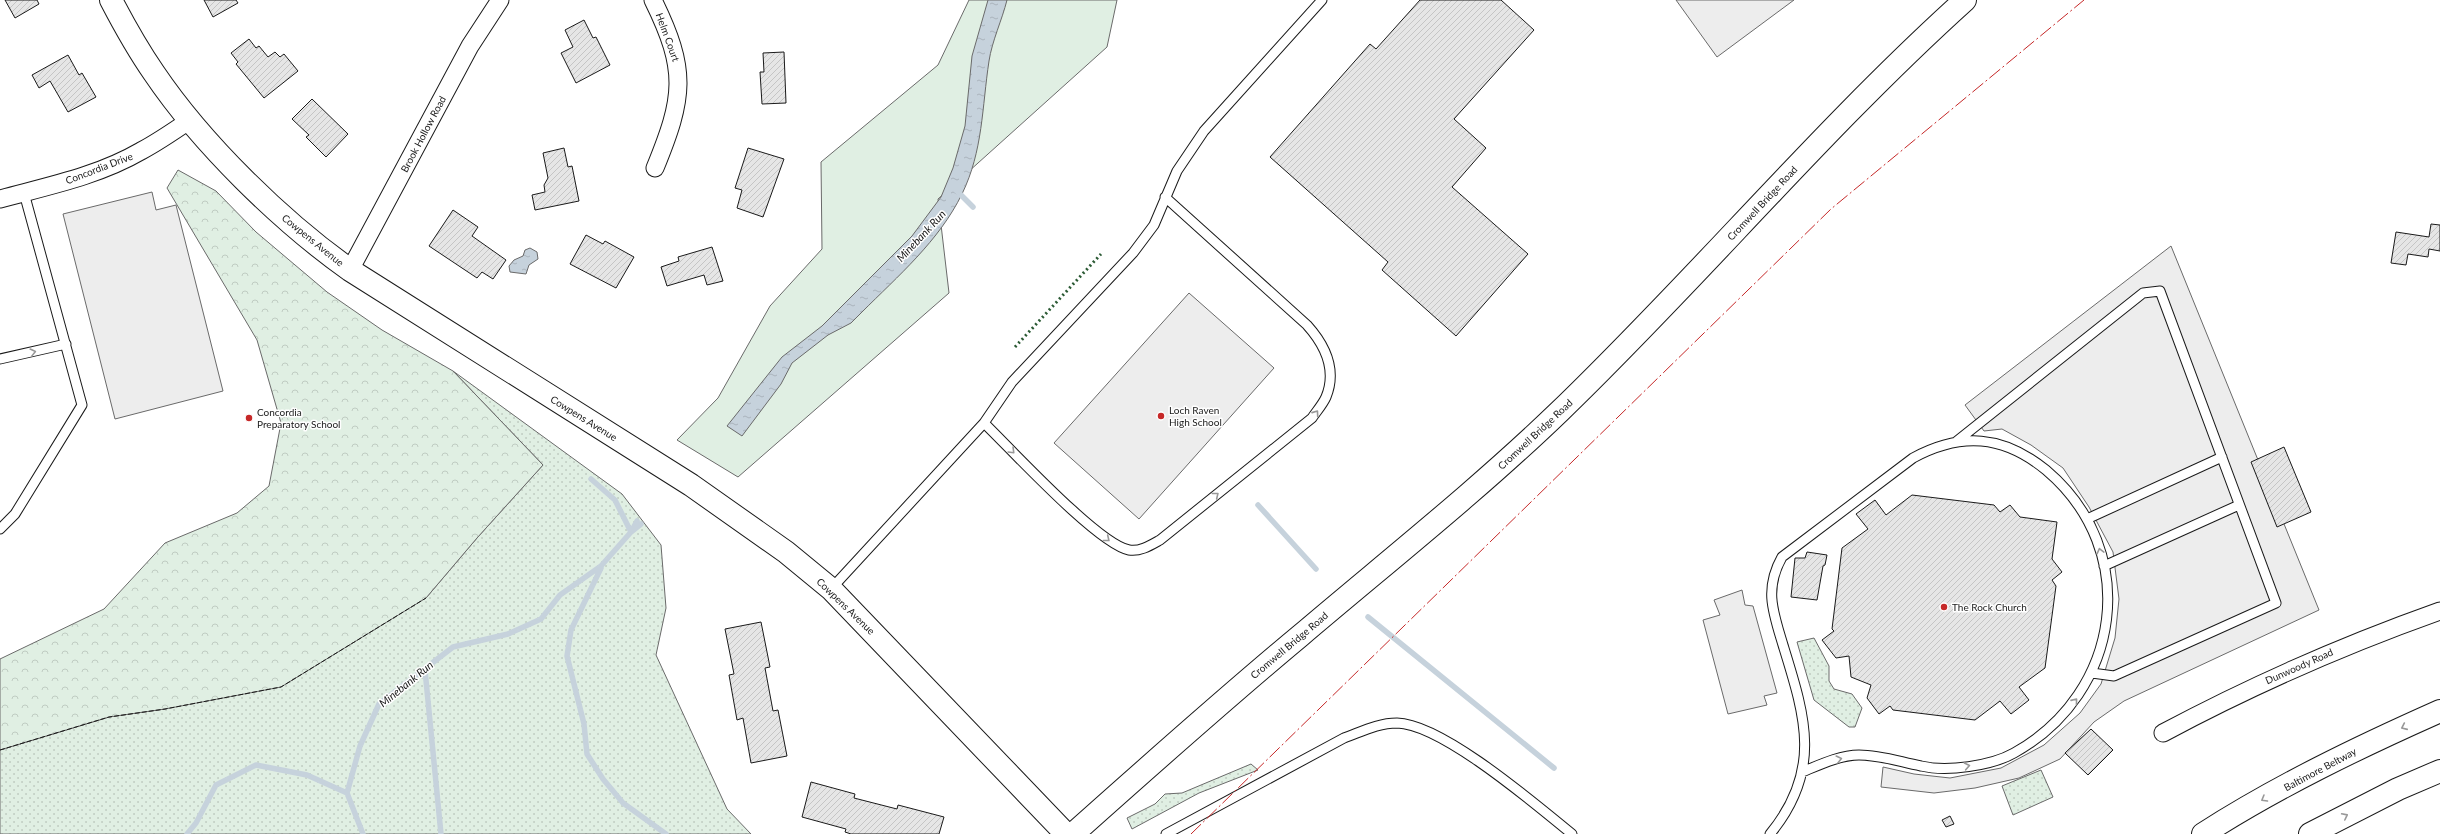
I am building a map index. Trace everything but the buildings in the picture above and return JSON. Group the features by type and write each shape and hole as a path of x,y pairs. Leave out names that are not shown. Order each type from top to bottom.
{"main road":[{"name":"Cowpens Avenue","path":"111,0 151,68 190,120 291,223 322,250 350,270 734,514 786,552 831,589 1066,834"},
{"name":"Cromwell Bridge Road","path":"1073,834 1232,693 1478,487 1558,412 1679,291 1860,99 1965,0"},
{"name":"Baltimore Beltway","path":"2203,834 2308,774 2372,741 2440,711"},
{"path":"2310,834 2440,771"}],"street":[{"name":"Brook Hollow Road","path":"350,270 470,46 500,0"},
{"name":"Helm Court","path":"653,0 672,43 678,67 678,95 673,123 655,168"},
{"name":"Concordia Drive","path":"0,199 74,179 110,166 140,152 190,120"},
{"name":"Dunwoody Road","path":"2163,733 2239,693 2335,650 2440,611"}],"lane":[{"path":"831,589 984,423 1012,382 1133,253 1154,225 1177,171 1204,131 1322,0"},
{"path":"0,529 15,514 82,405 24,193"},
{"path":"984,423 1092,527 1115,546 1130,550 1144,548 1160,540 1312,418 1326,398 1330,378 1328,356 1319,339 1307,325 1166,197"},
{"path":"1957,441 2142,293 2160,291 2276,604 2114,676 2092,673"},
{"path":"0,359 66,344"},
{"path":"1770,834 1796,790 1802,772 1806,748 1800,701 1774,617 1770,590 1773,573 1782,557 1913,458 1931,448 1957,441 1974,440 1998,443 2030,457 2061,483 2087,519 2098,542 2106,576 2108,607 2102,643 2092,673 2077,699 2047,731 2012,754 1953,769 1923,767 1882,756 1857,755 1802,772"},
{"path":"2087,519 2222,457"},
{"path":"2104,566 2239,505"},
{"path":"1166,834 1344,738 1374,727 1396,723 1416,726 1437,734 1462,751 1572,834"}],"green space":[{"path":"969,0 1117,0 1107,47 938,199 949,293 738,477 677,440 718,398 770,306 822,249 821,162 938,65"},
{"path":"178,170 216,191 256,232 327,292 382,330 453,371 543,465 477,538 426,598 281,687 165,709 109,717 0,750 0,659 104,609 165,543 237,513 269,486 281,423 257,340 167,188"},
{"path":"453,371 622,494 661,545 666,608 656,655 727,809 751,834 0,834 0,750 109,717 165,709 426,598 477,538 543,465"},
{"path":"1814,638 1829,666 1829,681 1834,689 1852,694 1862,708 1855,727 1849,727 1814,700 1797,642"},
{"path":"1251,764 1258,770 1199,793 1132,829 1127,818 1155,804 1165,794 1182,793"},
{"path":"2041,770 2053,797 2013,815 2002,786"}],"shaded area":[{"path":"1676,0 1794,0 1717,57"},
{"path":"152,192 156,210 176,205 223,391 115,419 63,214"},
{"path":"2171,246 2319,610 2124,701 2094,722 2060,759 2019,778 1975,788 1934,793 1881,787 1883,767 1914,774 1950,778 2001,768 2044,745 2080,713 2101,684 2115,638 2119,599 2113,552 2089,507 2063,468 2031,445 2002,429 1984,431 1965,405"},
{"path":"1189,293 1274,368 1139,519 1054,443"},
{"path":"1742,590 1745,605 1753,606 1777,693 1764,696 1767,705 1728,714 1703,620 1720,615 1714,600"}],"water":[{"name":"Minebank Run","path":"988,0 1007,0 990,53 981,129 974,162 969,178 953,211 917,257 851,323 828,335 792,363 781,384 742,436 727,426 782,357 822,326 912,236 941,197 953,168 965,126 972,56"},
{"path":"530,248 537,252 538,259 529,265 526,274 510,272 509,266 514,260 523,256 525,250"}],"waterway":[{"path":"956,190 973,207"},
{"path":"591,479 615,500 631,532"},
{"path":"1258,505 1316,569"},
{"name":"Minebank Run","path":"632,530 637,521"},
{"name":"Minebank Run","path":"187,834 196,823 216,785 256,765 307,775 347,793 360,746 379,704 453,647 508,634 541,619 560,595 601,566 631,532 641,524"},
{"path":"601,568 571,630 567,656 584,724 587,754 603,779 623,803 666,834"},
{"path":"1368,617 1554,768"},
{"path":"425,670 441,834"},
{"path":"347,793 363,834"}],"hedge":[{"path":"1015,347 1101,254"}],"fence":[{"path":"0,750 109,717 165,709 281,687 426,598"}],"power":[{"path":"1191,834 1831,209 2084,0"}],"place":[{"name":"Loch Raven High School","path":"1161,416"},
{"name":"Concordia Preparatory School","path":"249,418"},
{"name":"The Rock Church","path":"1944,607"}]}
